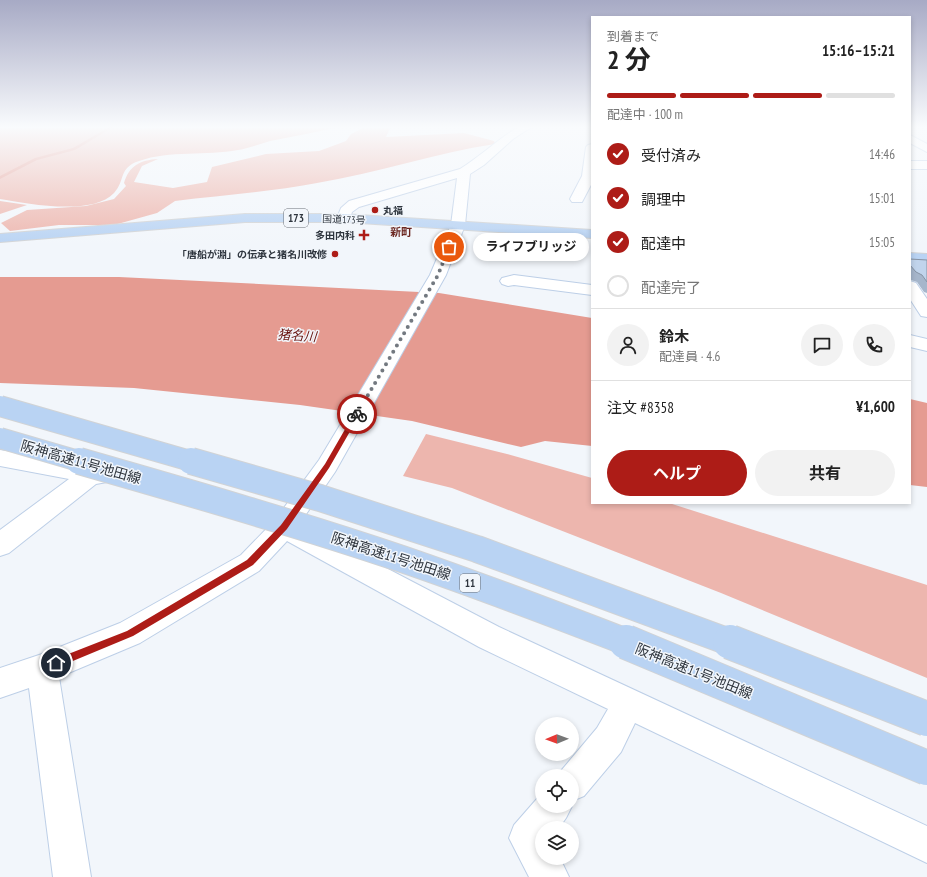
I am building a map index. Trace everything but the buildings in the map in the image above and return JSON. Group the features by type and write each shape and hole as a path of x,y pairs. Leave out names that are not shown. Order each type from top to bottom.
{"highway":[{"name":"国道173号","path":"0,238 245,218 344,218 591,234"},
{"path":"911,258 927,259"},
{"path":"0,406 320,498 476,549 677,622 927,719"},
{"name":"阪神高速11号池田線","path":"0,438 301,527 459,579 668,659 927,768"}],"street":[{"path":"344,218 346,211 354,204 464,172 472,167"},
{"path":"577,199 588,187 588,167"},
{"path":"0,683 42,669 130,633 250,563 284,527 327,466 438,275 458,225 464,172"},
{"path":"508,281 514,280 591,290"},
{"path":"911,288 927,312"},
{"path":"911,341 927,345"},
{"path":"0,458 93,474 284,527 489,637 927,845"},
{"path":"0,544 93,474"},
{"path":"42,669 72,877"},
{"path":"579,776 609,740 628,704"},
{"path":"548,813 527,838 550,877"}],"shaded area":[{"path":"0,167 128,167 114,193 104,200 91,204 60,206 0,199"},
{"path":"133,167 142,167 134,182 173,188 207,182 212,167 390,167 339,179 299,186 175,201 157,213 114,225 59,225 10,231 1,223 27,210 86,206 114,199 126,186 124,183 126,177"},
{"path":"0,201 27,205 0,214"},
{"path":"426,434 507,454 591,478 591,504 672,504 927,585 927,678 721,593 452,488 403,476"}],"water":[{"name":"猪名川","path":"0,277 119,277 439,293 591,318 591,446 545,441 521,447 412,421 300,405 134,388 0,383"},
{"path":"911,399 927,403 927,487 911,485"}],"waterway":[{"path":"0,178 21,167"}],"way so far":[{"path":"357,414 438,275 449,247"}],"place":[{"name":"丸福","path":"375,210"},
{"name":"多田内科","path":"364,235"},
{"name":"ライフブリッジ","path":"449,247"},
{"name":"「唐船が淵」の伝承と猪名川改修","path":"335,254"}],"district":[{"name":"新町","path":"401,232"}],"route":[{"path":"56,663 130,633 250,563 284,527 327,466 357,414"}]}
